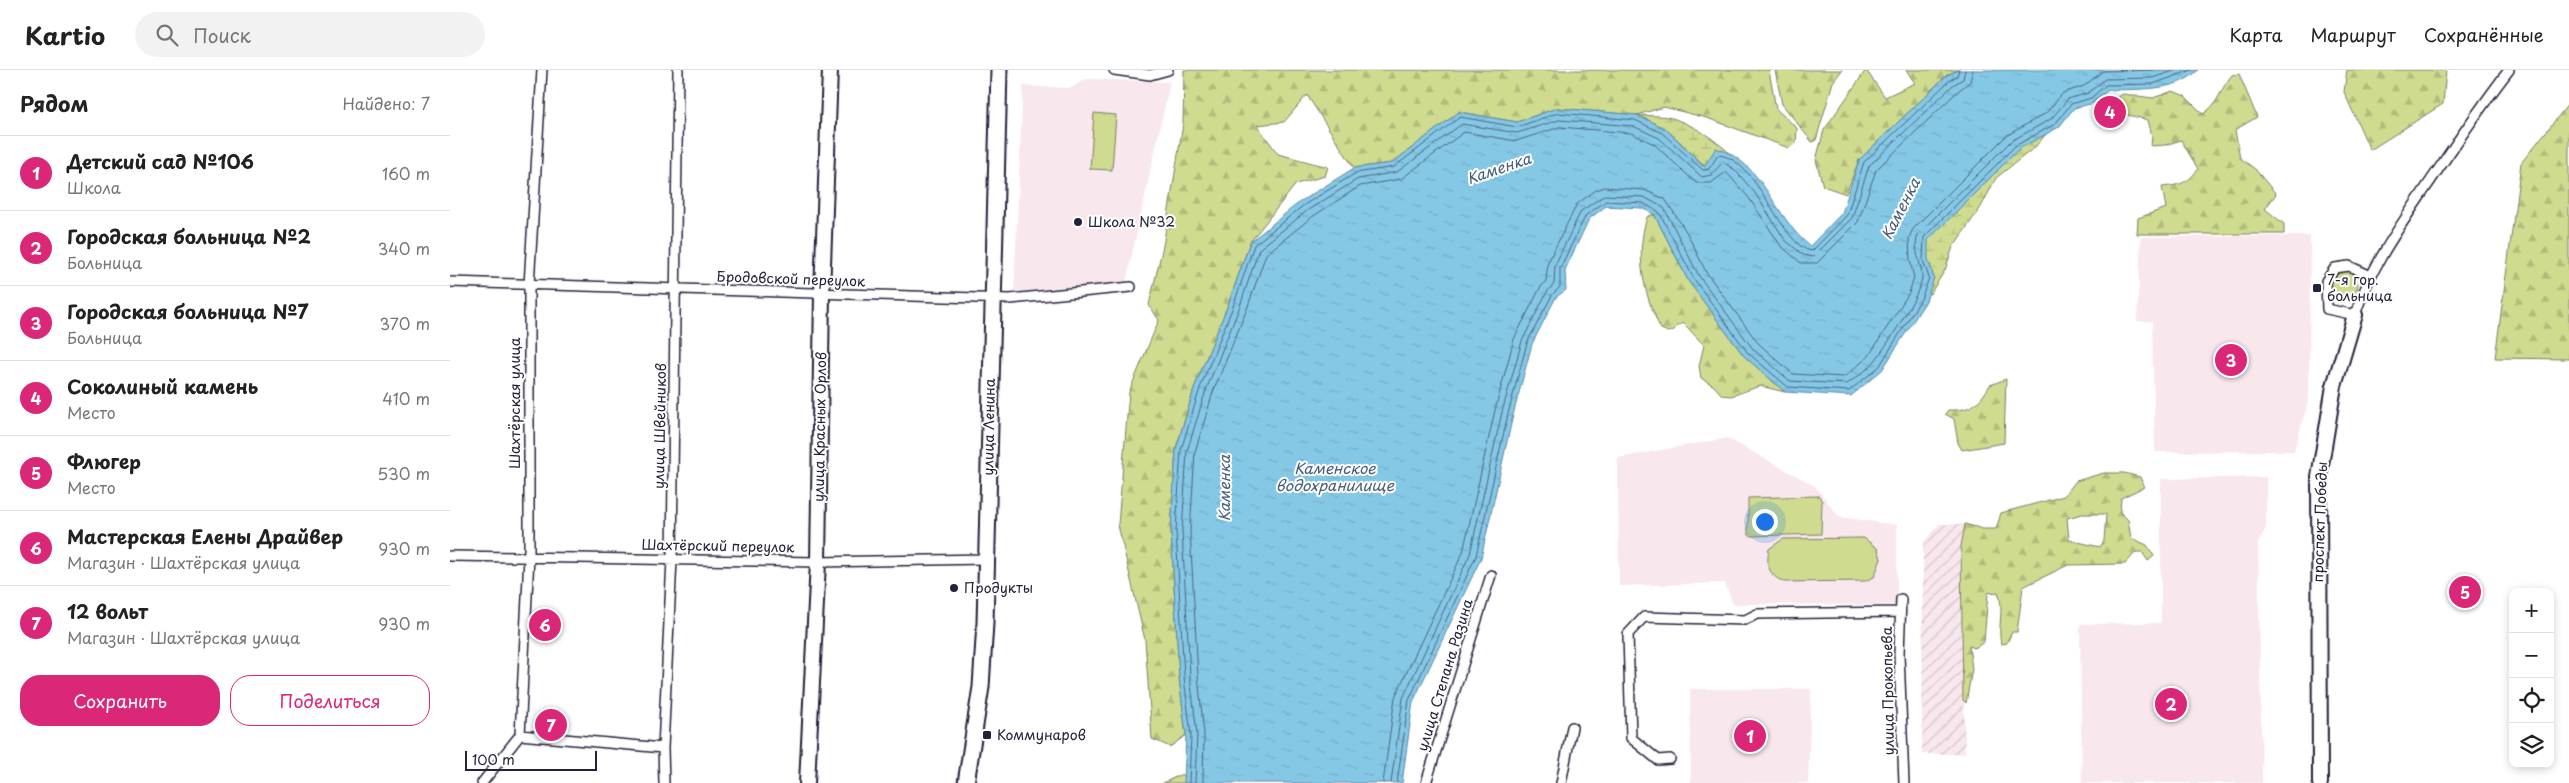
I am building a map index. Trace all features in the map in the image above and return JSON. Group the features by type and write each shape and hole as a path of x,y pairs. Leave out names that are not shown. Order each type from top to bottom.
{"main road":[{"name":"улица Ленина","path":"966,783 981,687 985,622 999,70"}],"street":[{"name":"Шахтёрская улица","path":"520,736 529,557 529,285 542,70"},
{"name":"улица Швейников","path":"664,783 663,748 672,559 678,70"},
{"name":"улица Красных Орлов","path":"807,783 818,562 822,293 830,70"},
{"path":"1114,70 1150,75 1168,70"},
{"name":"проспект Победы","path":"2320,783 2319,476 2329,410 2355,315 2371,276 2396,232 2476,113 2509,70"},
{"path":"2355,315 2327,309 2326,281 2335,268 2349,266 2371,276"},
{"name":"Бродовской переулок","path":"450,282 1010,299 1131,287"},
{"name":"Шахтёрский переулок","path":"450,556 818,562 986,559"},
{"name":"улица Степана Разина","path":"1426,783 1491,575"},
{"name":"улица Прокопьева","path":"1901,599 1899,654 1904,783"},
{"path":"1670,759 1658,760 1631,738 1628,634 1644,617 1745,620 1757,614 1900,612"},
{"path":"1561,783 1572,727"},
{"path":"482,783 520,736 663,748"}],"shaded area":[{"name":"Школа №32","path":"1086,79 1170,82 1126,282 1014,294 1023,86 1071,88"},
{"path":"2310,236 2309,398 2294,451 2155,452 2152,322 2137,321 2141,237"},
{"path":"1727,438 1815,486 1839,517 1897,525 1897,605 1733,604 1725,583 1619,586 1618,458"},
{"path":"2266,477 2266,528 2258,543 2262,783 2082,783 2080,624 2161,623 2161,479"},
{"path":"1939,524 1965,524 1961,547 1965,754 1922,754 1923,543"},
{"path":"1690,689 1811,689 1808,783 1691,783"}],"green space":[{"path":"1184,70 1769,70 1776,109 1797,128 1796,143 1789,148 1707,118 1664,107 1637,115 1557,108 1517,122 1459,112 1392,163 1354,168 1307,95 1284,122 1257,125 1278,154 1328,167 1325,176 1296,184 1250,242 1229,302 1195,386 1176,448 1171,531 1179,677 1186,735 1170,747 1152,739 1145,640 1118,525 1129,392 1159,320 1149,305 1163,246 1183,124"},
{"path":"1775,70 1842,70 1833,82 1816,140 1812,142 1782,104"},
{"path":"1866,70 1885,97 1915,83 1906,70 1958,70 1947,75 1859,160 1846,194 1823,186 1816,160 1824,130"},
{"path":"2347,70 2446,70 2443,104 2370,150 2344,92"},
{"path":"2239,74 2257,117 2235,130 2240,158 2255,169 2276,194 2265,209 2284,224 2284,234 2137,234 2138,218 2166,208 2162,187 2187,181 2198,169 2181,140 2165,145 2151,146 2152,136 2148,120 2124,114 2117,97 2123,94 2153,98 2173,91 2185,96 2203,114 2213,106 2232,75"},
{"path":"2569,103 2569,359 2495,358 2521,163"},
{"path":"1094,113 1116,115 1112,170 1090,169"},
{"path":"1637,115 1661,116 1675,119 1695,128 1712,139 1744,167 1796,234 1705,166 1665,128"},
{"path":"2053,126 2035,147 1996,178 1981,207 1953,247 1945,270 1930,294 1926,289 1926,234 2008,152"},
{"path":"1654,214 1689,282 1744,356 1785,392 1760,386 1731,396 1722,395 1714,386 1701,378 1699,366 1704,345 1683,323 1673,331 1668,332 1661,329 1645,288 1641,260 1643,231 1647,217"},
{"path":"2344,270 2354,274 2358,284 2354,294 2344,298 2334,294 2330,284 2334,274"},
{"path":"2006,379 2004,443 1962,450 1958,443 1954,419 1945,414 1948,410 1963,409 1974,405 1990,385"},
{"path":"2104,473 2124,473 2140,477 2144,487 2121,498 2120,512 2128,520 2131,538 2147,545 2154,556 2148,561 2142,552 2136,552 2125,564 2068,565 2023,587 2017,632 2012,632 2007,643 2001,644 2001,605 1998,592 1988,593 1984,642 1975,648 1969,646 1972,669 1966,703 1963,700 1961,547 1965,524 1983,529 1996,529 2001,513 2064,496 2076,481","holes":["2082,514 2106,514 2104,541 2100,547 2069,540 2067,518"]},
{"path":"1819,496 1822,501 1821,534 1752,536 1748,534 1748,498"},
{"path":"1864,538 1878,549 1881,559 1874,577 1865,581 1784,582 1774,576 1769,569 1769,549 1783,539"},
{"path":"1182,774 1188,780 1188,783 1163,783"}],"water":[{"name":"Каменское водохранилище","path":"1958,70 2198,70 2190,77 2168,86 2108,90 2094,103 2074,108 2059,127 2019,149 1928,240 1928,259 1934,278 1926,301 1882,370 1851,396 1785,392 1744,356 1689,282 1654,214 1641,208 1606,206 1589,219 1565,270 1566,290 1556,297 1532,344 1513,415 1481,558 1413,702 1402,783 1184,783 1186,735 1179,677 1171,531 1176,449 1195,386 1229,302 1250,242 1301,201 1354,168 1392,163 1459,112 1517,122 1557,108 1637,115 1665,128 1704,166 1716,148 1732,155 1746,165 1768,192 1787,221 1810,246 1842,213 1859,160 1947,75"}],"place":[{"name":"Соколиный камень","path":"2110,112"},
{"name":"Школа №32","path":"1078,222"},
{"name":"7-я гор. больница","path":"2317,288"},
{"name":"Городская больница №7","path":"2231,360"},
{"name":"Продукты","path":"954,588"},
{"name":"Флюгер","path":"2465,592"},
{"name":"Мастерская Елены Драйвер","path":"545,625"},
{"name":"Городская больница №2","path":"2171,704"},
{"name":"12 вольт","path":"551,725"},
{"name":"Коммунаров","path":"987,735"},
{"name":"Детский сад №106","path":"1750,736"}],"water label":[{"name":"Каменка","path":"1499,169"},
{"name":"Каменка","path":"1901,209"},
{"name":"Каменка","path":"1225,488"}]}
